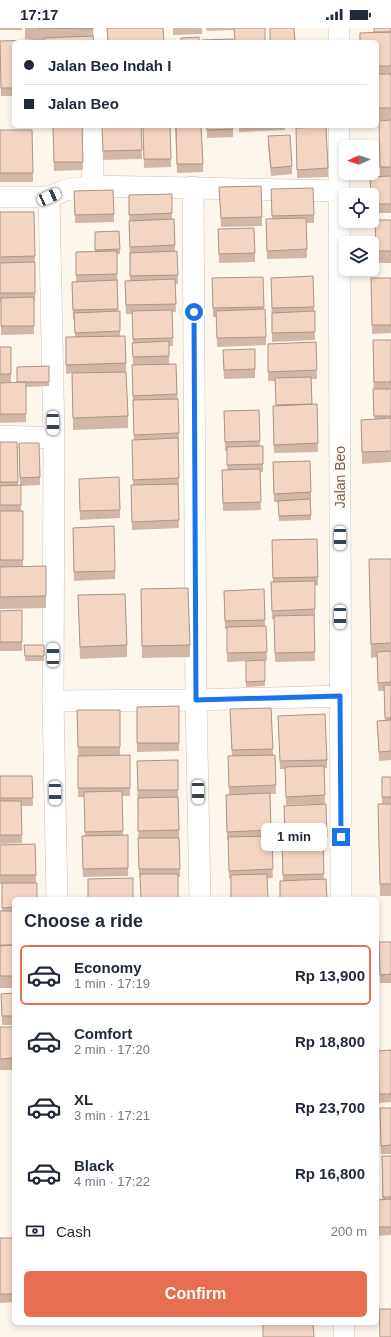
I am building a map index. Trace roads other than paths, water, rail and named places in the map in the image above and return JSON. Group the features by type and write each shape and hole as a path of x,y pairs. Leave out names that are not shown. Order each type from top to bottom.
{"street":[{"path":"97,28 97,40"},
{"path":"339,28 339,40"},
{"path":"92,186 94,128"},
{"name":"Jalan Beo","path":"339,128 339,188"},
{"path":"0,196 49,197 66,190 92,186 339,191"},
{"path":"193,187 196,700 200,897"},
{"path":"49,197 54,438 53,701 57,897"},
{"name":"Jalan Beo","path":"339,228 341,897"},
{"path":"0,436 54,438"},
{"path":"53,701 196,700 340,696"},
{"path":"344,1325 344,1337"}]}
